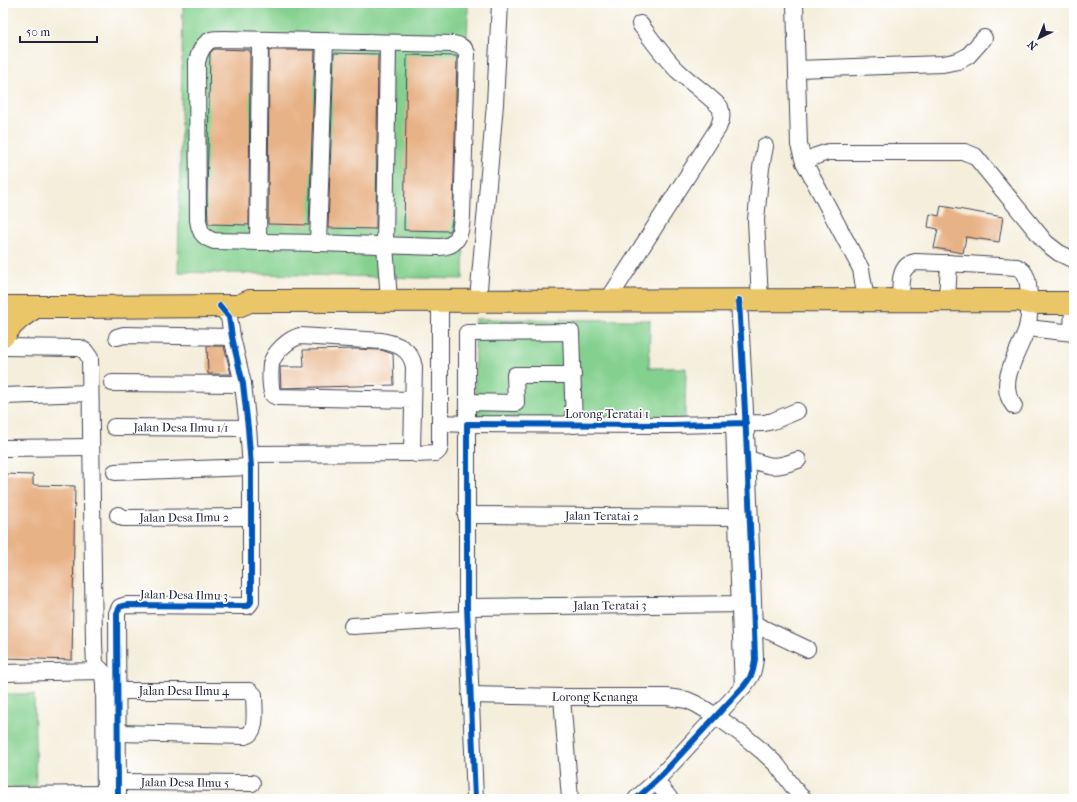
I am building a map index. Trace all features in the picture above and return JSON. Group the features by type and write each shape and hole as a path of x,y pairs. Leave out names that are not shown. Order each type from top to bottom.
{"highway":[{"path":"6,302 68,296 238,295 233,307"},
{"path":"6,302 36,307 233,307 389,300 1074,300"},
{"path":"8,343 10,326 36,307"}],"street":[{"path":"478,300 495,104 500,3"},
{"path":"795,3 799,145 804,162 861,269 866,300"},
{"path":"608,300 718,128 722,119 720,107 671,64 640,24"},
{"path":"797,69 943,64 958,61 968,56 984,38"},
{"path":"224,39 325,41 457,44 465,49 467,53 462,216 461,228 454,244 447,247 214,241 206,239 202,234 199,229 198,220 197,62 200,50 211,40 224,39"},
{"path":"258,242 260,40"},
{"path":"318,243 325,41"},
{"path":"388,42 385,245 389,300"},
{"path":"760,300 756,220 761,168 765,146"},
{"path":"804,162 828,152 965,152 975,156 1046,243 1059,253 1074,259"},
{"path":"901,300 900,284 904,269 909,264 916,262 1011,266 1020,268 1025,273 1028,281 1025,299 1029,316 1027,328 1008,376 1008,393 1014,406"},
{"path":"947,300 949,263"},
{"path":"115,472 251,461 414,453 419,454 434,453 438,451 440,445 440,300"},
{"path":"636,799 656,781 743,688 751,678 753,672 755,659 754,624 746,604 737,517 740,423 739,300"},
{"path":"1027,328 1073,333 1074,300"},
{"path":"6,302 8,343 80,348 83,349 90,358 94,644 95,664 102,672 104,683 109,797"},
{"path":"233,307 232,338 243,384 251,461 251,517"},
{"path":"475,799 467,613 467,333 571,332 574,424"},
{"path":"117,337 124,335 232,338"},
{"path":"413,400 277,398 273,395 271,390 271,364 285,344 300,336 382,341 391,343 405,350 413,361 414,367 412,450 414,453"},
{"path":"467,402 516,403 515,375 573,375"},
{"path":"112,383 243,384"},
{"path":"3,396 90,393"},
{"name":"Lorong Teratai 1","path":"440,423 671,425 764,423 797,411"},
{"path":"740,423 747,458 750,517 743,688"},
{"name":"Jalan Desa Ilmu 1/1","path":"114,427 248,428"},
{"path":"3,448 91,446"},
{"path":"747,458 773,466 783,465 798,460"},
{"name":"Jalan Desa Ilmu 2","path":"118,515 123,518 251,517"},
{"name":"Jalan Teratai 2","path":"466,516 737,517"},
{"name":"Jalan Desa Ilmu 3","path":"118,691 117,613 118,609 122,605 248,606 250,604 251,517"},
{"name":"Jalan Teratai 3","path":"352,626 467,613 746,604"},
{"path":"754,624 807,649"},
{"path":"3,673 102,672"},
{"path":"109,797 118,782 118,691"},
{"name":"Jalan Desa Ilmu 4","path":"118,691 250,691 254,695 254,717 252,731 247,735 118,733"},
{"name":"Lorong Kenanga","path":"470,695 676,698 687,700 716,716 744,736 777,765 800,796 804,799"},
{"path":"562,697 570,799"},
{"path":"656,781 670,799"},
{"name":"Jalan Desa Ilmu 5","path":"118,782 252,783"},
{"path":"3,795 109,797"}],"green space":[{"path":"183,3 468,3 463,279 178,272"},
{"path":"475,319 650,320 649,368 686,368 685,419 475,417"},
{"path":"3,694 34,694 36,787 3,788"}],"building":[{"path":"214,49 250,50 249,225 209,224 208,222 207,198 210,53"},
{"path":"269,50 315,50 309,225 268,224"},
{"path":"334,53 378,54 376,229 328,228"},
{"path":"407,55 457,56 453,215 450,231 404,230"},
{"path":"941,206 1003,217 999,242 966,237 963,253 934,248 938,229 928,227 930,214 939,216"},
{"path":"207,346 224,346 231,374 208,374"},
{"path":"303,350 381,350 393,354 394,385 281,388 280,367 304,367"},
{"path":"3,474 33,475 33,485 75,486 72,660 3,658"}],"cycle path":[{"path":"636,799 656,781 743,687 752,674 754,668 755,659 750,524 739,300"},
{"path":"118,799 117,613 120,607 126,605 248,606 251,602 251,467 248,428 243,384 229,317 220,306"},
{"path":"475,799 467,607 467,424 671,425 746,423"}]}
